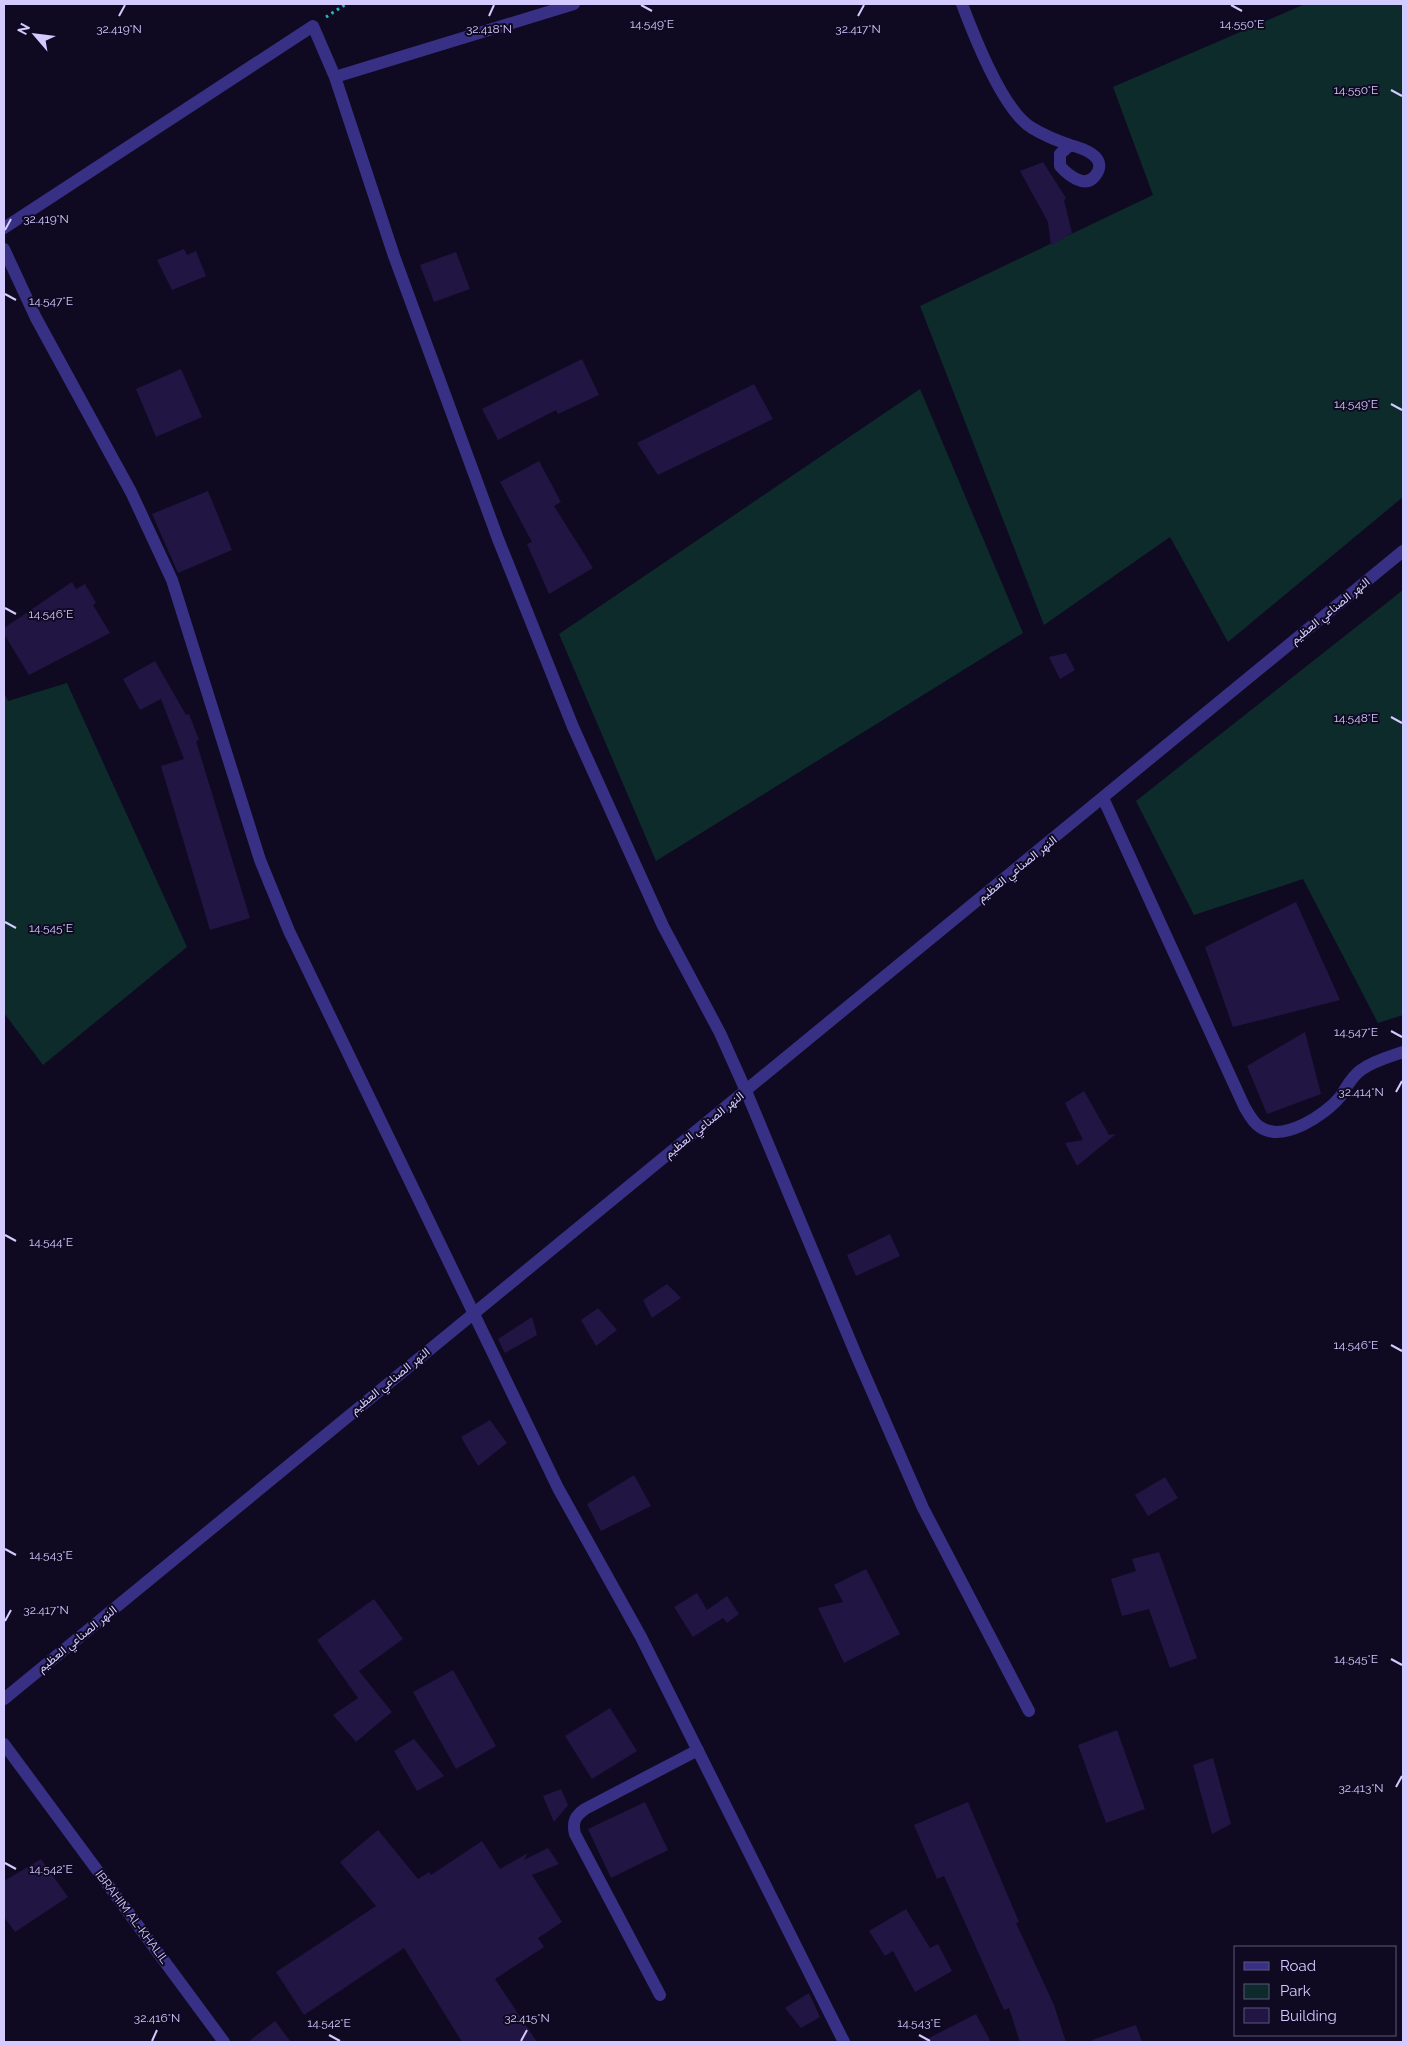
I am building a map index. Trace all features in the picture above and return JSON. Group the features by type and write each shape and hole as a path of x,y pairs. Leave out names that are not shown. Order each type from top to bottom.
{"street":[{"path":"335,77 574,4"},
{"path":"962,4 980,49 1012,110 1031,128 1070,145"},
{"path":"4,228 313,26 335,77 394,256 450,412 566,709 663,926 720,1032 923,1508 1029,1711"},
{"path":"4,249 36,318 131,492 172,580 263,868 290,931 472,1314 558,1488 641,1637 844,2042"},
{"name":"النهر الصناعي العظيم","path":"4,1699 1403,551"},
{"path":"1103,798 1244,1106 1260,1127 1270,1132 1284,1133 1317,1117 1340,1097 1352,1078 1361,1070 1403,1052"},
{"name":"IBRAHIM AL-KHALIL","path":"4,1744 224,2042"},
{"path":"660,1995 575,1834 574,1821 577,1814 585,1808 698,1750"}],"path":[{"path":"313,26 346,4"}],"green space":[{"path":"1305,4 1403,4 1403,497 1228,642 1170,537 1044,625 920,306 1153,195 1113,87"},
{"path":"920,389 1023,633 656,861 559,634"},
{"path":"1403,590 1403,1015 1378,1023 1303,879 1194,915 1136,801"},
{"path":"67,683 187,947 43,1065 4,1013 4,692 8,701"}],"building":[{"path":"1043,162 1066,198 1064,200 1072,233 1051,246 1048,222 1020,171"},
{"path":"184,249 187,255 196,251 206,276 172,290 157,260"},
{"path":"456,252 470,289 434,302 420,265"},
{"path":"582,359 599,395 558,414 556,410 498,440 482,409"},
{"path":"181,369 202,417 156,437 136,389"},
{"path":"754,384 773,419 658,475 637,443"},
{"path":"539,461 561,502 554,506 593,568 549,594 527,544 532,542 500,482"},
{"path":"208,491 232,550 178,573 152,514"},
{"path":"72,582 76,589 85,584 96,603 93,605 110,633 29,675 4,634 4,628"},
{"path":"1066,653 1075,670 1060,679 1049,657"},
{"path":"155,661 186,715 189,714 199,740 196,741 250,918 210,930 161,766 184,759 161,699 140,710 123,679"},
{"path":"1296,902 1340,1000 1233,1027 1205,947"},
{"path":"1305,1032 1321,1094 1267,1114 1247,1066"},
{"path":"1084,1091 1109,1135 1116,1134 1077,1166 1065,1143 1083,1140 1065,1103"},
{"path":"890,1234 900,1256 856,1276 847,1255"},
{"path":"667,1284 681,1298 652,1318 643,1300"},
{"path":"598,1308 617,1330 596,1346 581,1320"},
{"path":"532,1317 537,1335 505,1353 498,1339"},
{"path":"490,1420 507,1443 478,1466 461,1437"},
{"path":"634,1475 651,1506 601,1531 587,1504"},
{"path":"1165,1477 1178,1498 1148,1516 1135,1495"},
{"path":"1159,1552 1197,1658 1170,1668 1149,1609 1122,1616 1111,1579 1136,1571 1132,1559"},
{"path":"866,1569 900,1634 844,1663 818,1608 843,1602 834,1585"},
{"path":"697,1593 707,1610 727,1596 739,1614 727,1623 723,1618 693,1637 674,1607"},
{"path":"374,1599 403,1639 359,1671 392,1712 356,1742 333,1715 358,1698 317,1640"},
{"path":"453,1670 496,1746 456,1769 413,1692"},
{"path":"610,1708 637,1751 592,1779 565,1736"},
{"path":"1117,1730 1145,1809 1106,1823 1078,1745"},
{"path":"414,1739 444,1776 417,1791 394,1751"},
{"path":"1213,1758 1231,1824 1212,1834 1193,1765"},
{"path":"561,1789 568,1805 554,1822 543,1796"},
{"path":"645,1802 668,1850 611,1878 588,1829"},
{"path":"968,1802 1019,1922 1016,1923 1054,2005 1066,2042 1020,2042 1009,2008 1004,2010 944,1876 937,1879 914,1825"},
{"path":"378,1830 418,1879 429,1872 431,1875 482,1841 500,1869 528,1853 524,1860 548,1848 559,1864 532,1875 562,1922 538,1938 544,1947 495,1979 537,2042 462,2042 404,1948 304,2015 276,1972 376,1906 340,1862"},
{"path":"41,1859 68,1897 15,1932 4,1917 4,1881"},
{"path":"906,1909 930,1948 938,1944 952,1971 915,1992 893,1951 885,1956 869,1931"},
{"path":"809,1993 820,2017 801,2028 785,2008"},
{"path":"976,2014 991,2042 921,2042"},
{"path":"275,2021 291,2042 248,2042"},
{"path":"1136,2025 1142,2042 1093,2042 1092,2040"}]}
